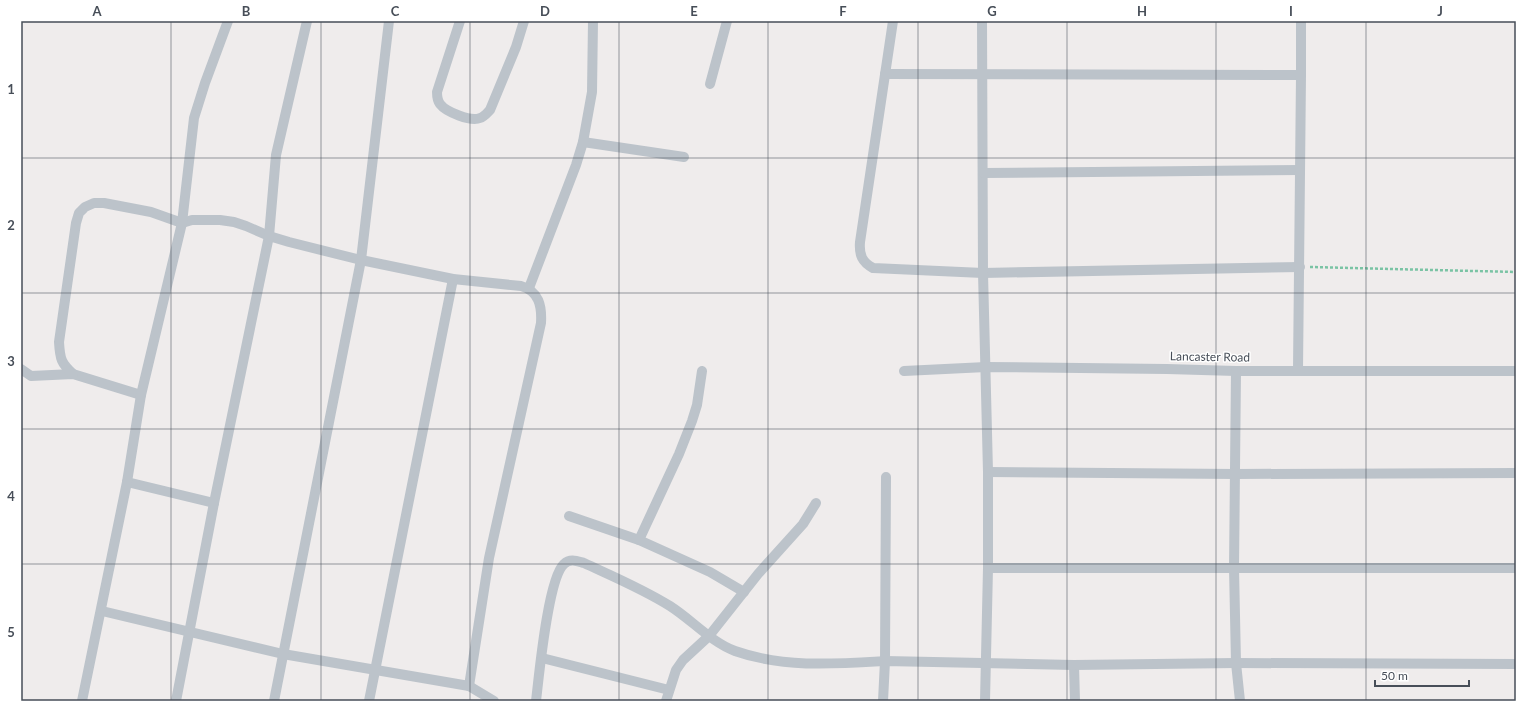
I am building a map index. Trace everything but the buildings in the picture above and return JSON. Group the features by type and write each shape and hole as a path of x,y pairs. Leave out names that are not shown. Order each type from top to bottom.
{"street":[{"path":"82,701 102,611 127,482 141,395 182,223 194,118 228,21"},
{"path":"176,701 214,503 269,236 276,155 307,21"},
{"path":"274,701 361,260 389,21"},
{"path":"460,21 437,92 437,98 440,104 446,109 472,119 479,119 485,116 490,110 516,48 524,21"},
{"path":"529,288 576,165 583,142 592,92 593,21"},
{"path":"710,84 727,21"},
{"path":"893,21 860,242 859,251 865,264 874,268 983,273 1300,267"},
{"path":"982,21 984,173 983,273 988,472 988,568 985,701"},
{"path":"1298,370 1302,75 1301,21"},
{"path":"885,74 1302,75"},
{"path":"583,142 684,157"},
{"path":"984,173 1300,170"},
{"path":"73,374 62,362 59,355 59,342 76,223 79,213 85,206 94,203 104,203 151,212 182,223 192,220 220,220 234,222 269,236 361,260 453,279 529,288 538,297 542,314 541,324 489,558 468,686"},
{"path":"369,701 453,279"},
{"name":"Lancaster Road","path":"904,371 986,367 1236,371 1516,371"},
{"path":"21,369 31,376 73,374 141,395"},
{"path":"639,540 679,454 692,421 697,405 702,371"},
{"path":"1236,371 1234,568 1236,663 1240,701"},
{"path":"988,472 1516,474"},
{"path":"883,701 885,661 886,476"},
{"path":"127,482 214,503"},
{"path":"666,701 676,670 683,660 709,636 744,592 803,524 816,503"},
{"path":"569,516 639,540 710,572 744,592"},
{"path":"536,701 548,616 558,572 564,563 571,560 584,562 665,603 683,614 722,645 776,662 850,663 885,661 1074,665 1236,663 1516,664"},
{"path":"988,568 1516,568"},
{"path":"102,611 283,654 468,686 494,701"},
{"path":"542,658 669,690"},
{"path":"1074,665 1076,701"}],"path":[{"path":"1300,267 1516,272"}]}
